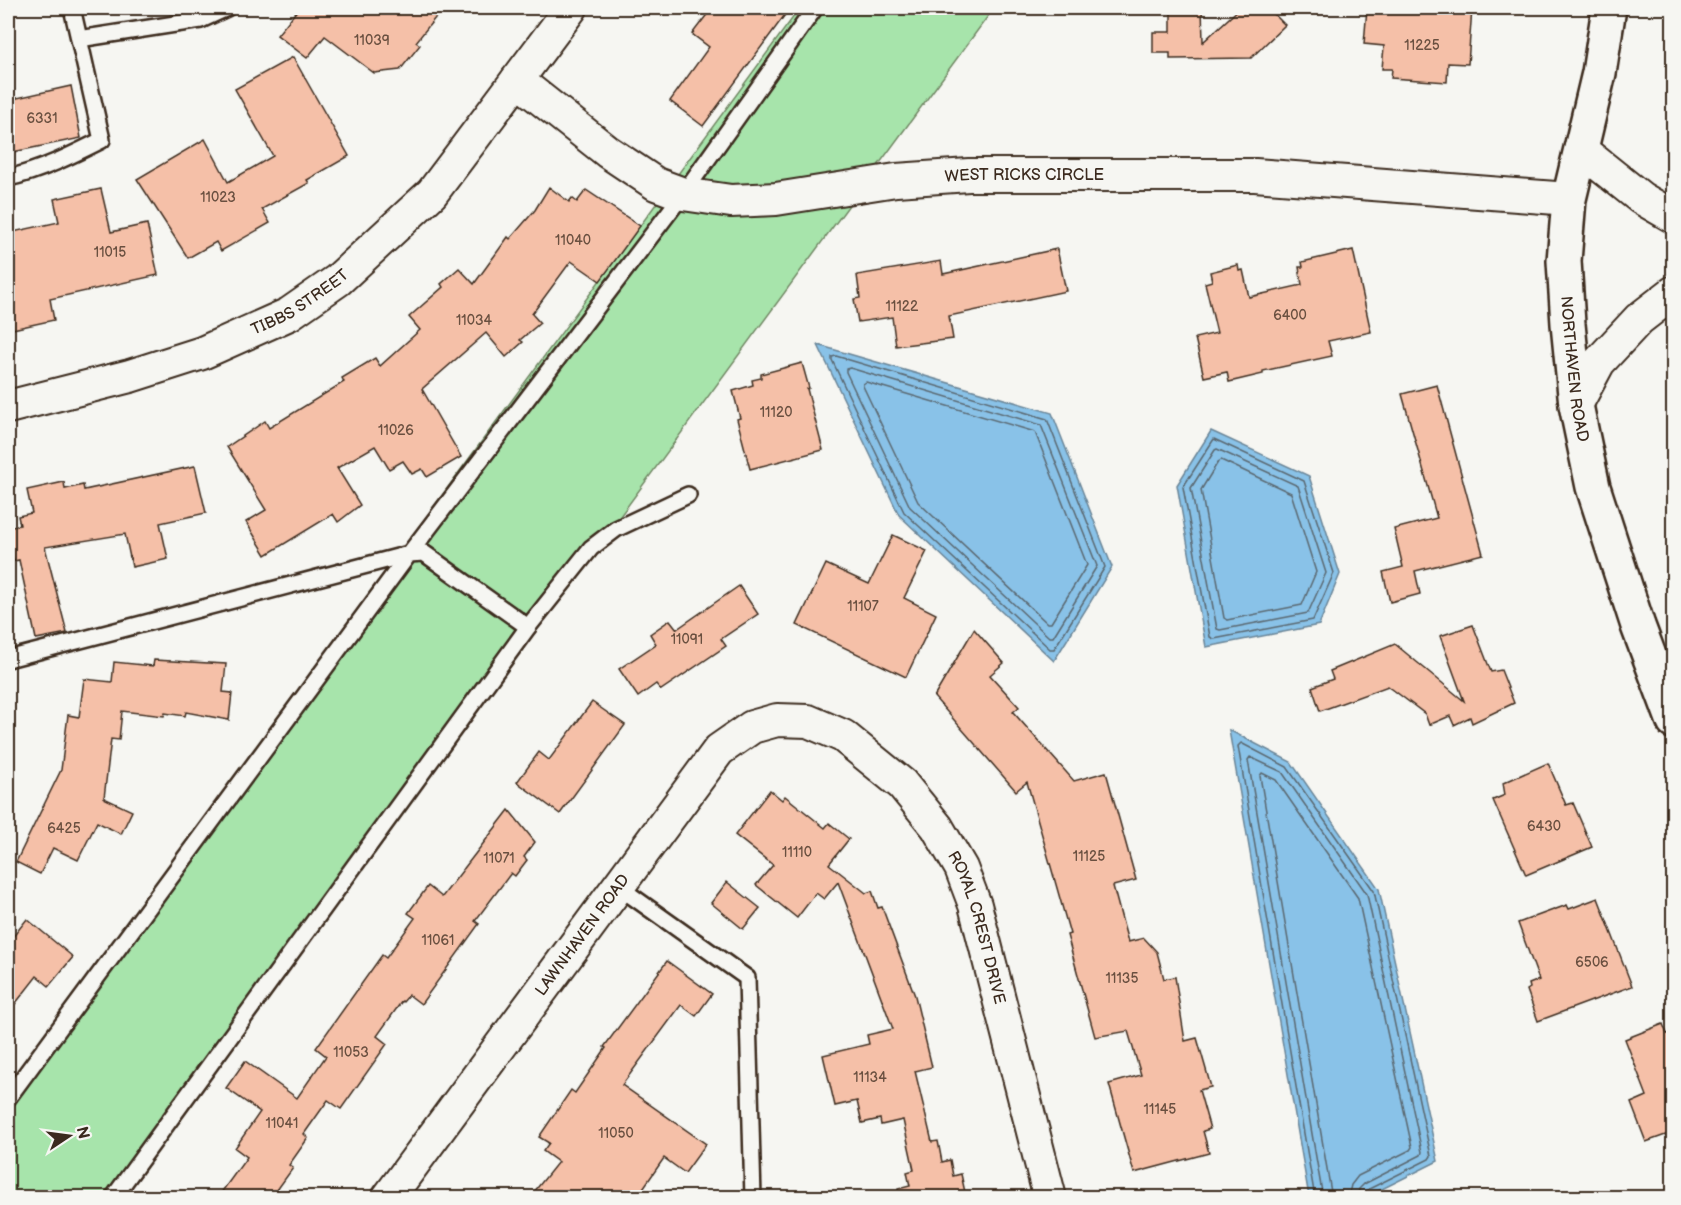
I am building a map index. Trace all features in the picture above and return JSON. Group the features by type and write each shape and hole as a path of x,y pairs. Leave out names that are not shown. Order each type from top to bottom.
{"street":[{"path":"517,80 571,8"},
{"name":"NORTHAVEN ROAD","path":"1609,8 1599,73 1569,199 1564,261 1568,324 1576,405 1593,487 1638,626 1674,722"},
{"name":"WEST RICKS CIRCLE","path":"517,80 608,152 656,184 683,194 731,201 776,199 896,180 969,175 1255,175 1569,199"},
{"name":"TIBBS STREET","path":"8,407 130,376 202,353 289,314 338,280 432,193 517,80"},
{"path":"1581,150 1641,198 1674,216"},
{"path":"1576,405 1599,362 1639,319 1674,292"},
{"name":"LAWNHAVEN ROAD","path":"388,1197 719,750 752,727 777,720 808,721"},
{"name":"ROYAL CREST DRIVE","path":"808,721 843,736 902,784 937,827 961,868 975,906 1050,1197"}],"lane":[{"path":"8,178 68,156 102,140 72,8"},
{"path":"79,39 201,20 227,8"},
{"path":"8,1098 409,554 683,194 815,8"},
{"path":"113,1197 528,627 591,548 616,529 688,495"},
{"path":"8,659 409,554 424,553 528,627"},
{"path":"619,887 747,978 753,1197"}],"green space":[{"path":"800,8 994,8 119,1197 8,1198 8,1086"}],"water":[{"path":"818,345 1052,413 1112,567 1054,661 899,515"},
{"path":"1211,431 1309,476 1340,574 1319,625 1206,647 1177,485"},
{"path":"1229,730 1291,762 1379,889 1438,1161 1366,1197 1309,1197"},
{"path":"1613,1193 1614,1197 1459,1197 1462,1194"}],"building":[{"path":"299,8 443,8 416,42 420,45 400,70 374,73 325,36 307,58 277,35"},
{"path":"712,8 790,8 703,126 670,101 709,47 692,34"},
{"path":"1171,8 1202,8 1203,42 1240,8 1268,8 1285,25 1251,58 1170,59 1170,53 1153,53 1153,32 1171,32"},
{"path":"1367,8 1472,8 1468,64 1448,63 1447,82 1391,78 1392,69 1382,69 1384,46 1364,44"},
{"path":"293,57 349,156 307,180 309,183 262,209 270,223 221,251 216,242 188,258 137,179 205,139 228,182 273,156 235,89"},
{"path":"71,86 81,138 8,153 8,100"},
{"path":"549,187 569,202 572,198 577,202 586,190 640,226 600,281 571,261 532,314 540,323 520,340 523,342 506,357 486,333 422,389 461,457 427,477 422,469 412,474 403,461 389,469 375,446 337,468 360,505 338,522 333,514 266,555 246,522 266,510 227,447 265,421 269,428 344,382 342,378 375,358 380,366 420,330 409,317 443,287 441,284 459,268 474,284 508,237 510,239 535,210"},
{"path":"101,189 111,232 147,224 158,275 50,299 54,320 8,330 8,233 59,222 54,199"},
{"path":"1057,249 1066,291 949,316 953,339 896,346 892,317 858,322 854,299 860,298 857,275 941,261 943,274"},
{"path":"1353,250 1371,332 1328,341 1332,356 1263,371 1263,374 1229,382 1227,372 1204,377 1195,338 1217,333 1205,283 1212,281 1210,272 1238,265 1239,271 1243,270 1249,297 1302,285 1299,267 1303,267 1302,262"},
{"path":"802,363 823,450 750,469 737,419 740,418 733,391 753,385 752,380 761,378 761,374"},
{"path":"1437,385 1483,554 1415,571 1420,594 1390,602 1383,572 1403,567 1394,529 1437,518 1402,394"},
{"path":"195,466 206,513 160,523 168,559 132,567 125,534 45,547 67,633 36,639 19,560 14,561 8,528 20,525 18,516 32,513 27,490 64,482 65,489 83,485 84,490"},
{"path":"893,535 927,551 904,598 936,614 906,677 797,625 826,564 869,584"},
{"path":"739,586 758,614 721,639 726,646 661,690 656,684 638,697 619,669 656,644 650,634 670,620 677,629"},
{"path":"1473,625 1491,672 1501,670 1514,703 1472,723 1470,717 1454,725 1450,716 1429,725 1425,714 1388,686 1320,711 1312,687 1333,679 1330,671 1395,644 1464,701 1440,636"},
{"path":"974,629 1004,663 990,675 1019,707 1013,712 1074,781 1106,772 1136,880 1113,886 1128,942 1144,938 1157,952 1164,979 1175,977 1185,1041 1197,1038 1211,1087 1199,1090 1210,1129 1203,1131 1209,1153 1134,1173 1109,1084 1141,1075 1128,1031 1095,1037 1067,935 1070,934 1027,782 1016,791 934,697"},
{"path":"154,660 226,664 223,692 232,693 229,720 186,712 185,716 165,713 164,716 122,711 119,740 111,739 104,798 132,811 121,834 97,822 78,860 53,848 40,874 16,862 61,770 68,715 79,717 84,679 112,682 114,662 153,666"},
{"path":"592,702 625,725 560,814 517,782 539,752 549,760"},
{"path":"1548,763 1566,805 1573,803 1592,847 1526,875 1493,800 1505,795 1503,783"},
{"path":"770,790 782,800 785,796 825,828 829,823 849,839 829,864 866,893 872,891 878,908 882,907 915,996 932,1067 915,1071 932,1142 938,1141 942,1162 950,1160 953,1176 961,1174 966,1197 899,1197 898,1189 910,1186 907,1172 914,1170 903,1120 881,1125 880,1119 862,1123 857,1101 835,1106 823,1055 869,1044 867,1035 893,1029 838,882 824,899 816,893 797,918 756,885 773,865 735,835"},
{"path":"509,810 535,842 524,857 527,860 515,876 511,873 475,921 479,924 421,1004 409,995 402,1001 377,1036 387,1044 341,1109 328,1100 304,1134 308,1138 289,1165 293,1168 272,1197 218,1197 247,1157 235,1148 260,1112 226,1088 245,1061 297,1098 326,1056 316,1048 382,955 386,958 415,918 408,913 428,886 442,897"},
{"path":"727,882 760,908 743,929 711,903"},
{"path":"1598,898 1632,986 1538,1021 1527,990 1530,988 1529,984 1539,980 1518,923 1567,905 1569,909"},
{"path":"27,919 73,957 49,986 37,976 8,1013 8,943"},
{"path":"667,961 712,994 696,1016 681,1005 622,1085 706,1144 685,1173 664,1158 637,1197 530,1197 558,1162 543,1151 549,1143 539,1137 571,1090 575,1093 606,1048 604,1047"},
{"path":"1663,1024 1667,1034 1674,1032 1674,1132 1646,1142 1631,1103 1647,1096 1625,1039"}]}
